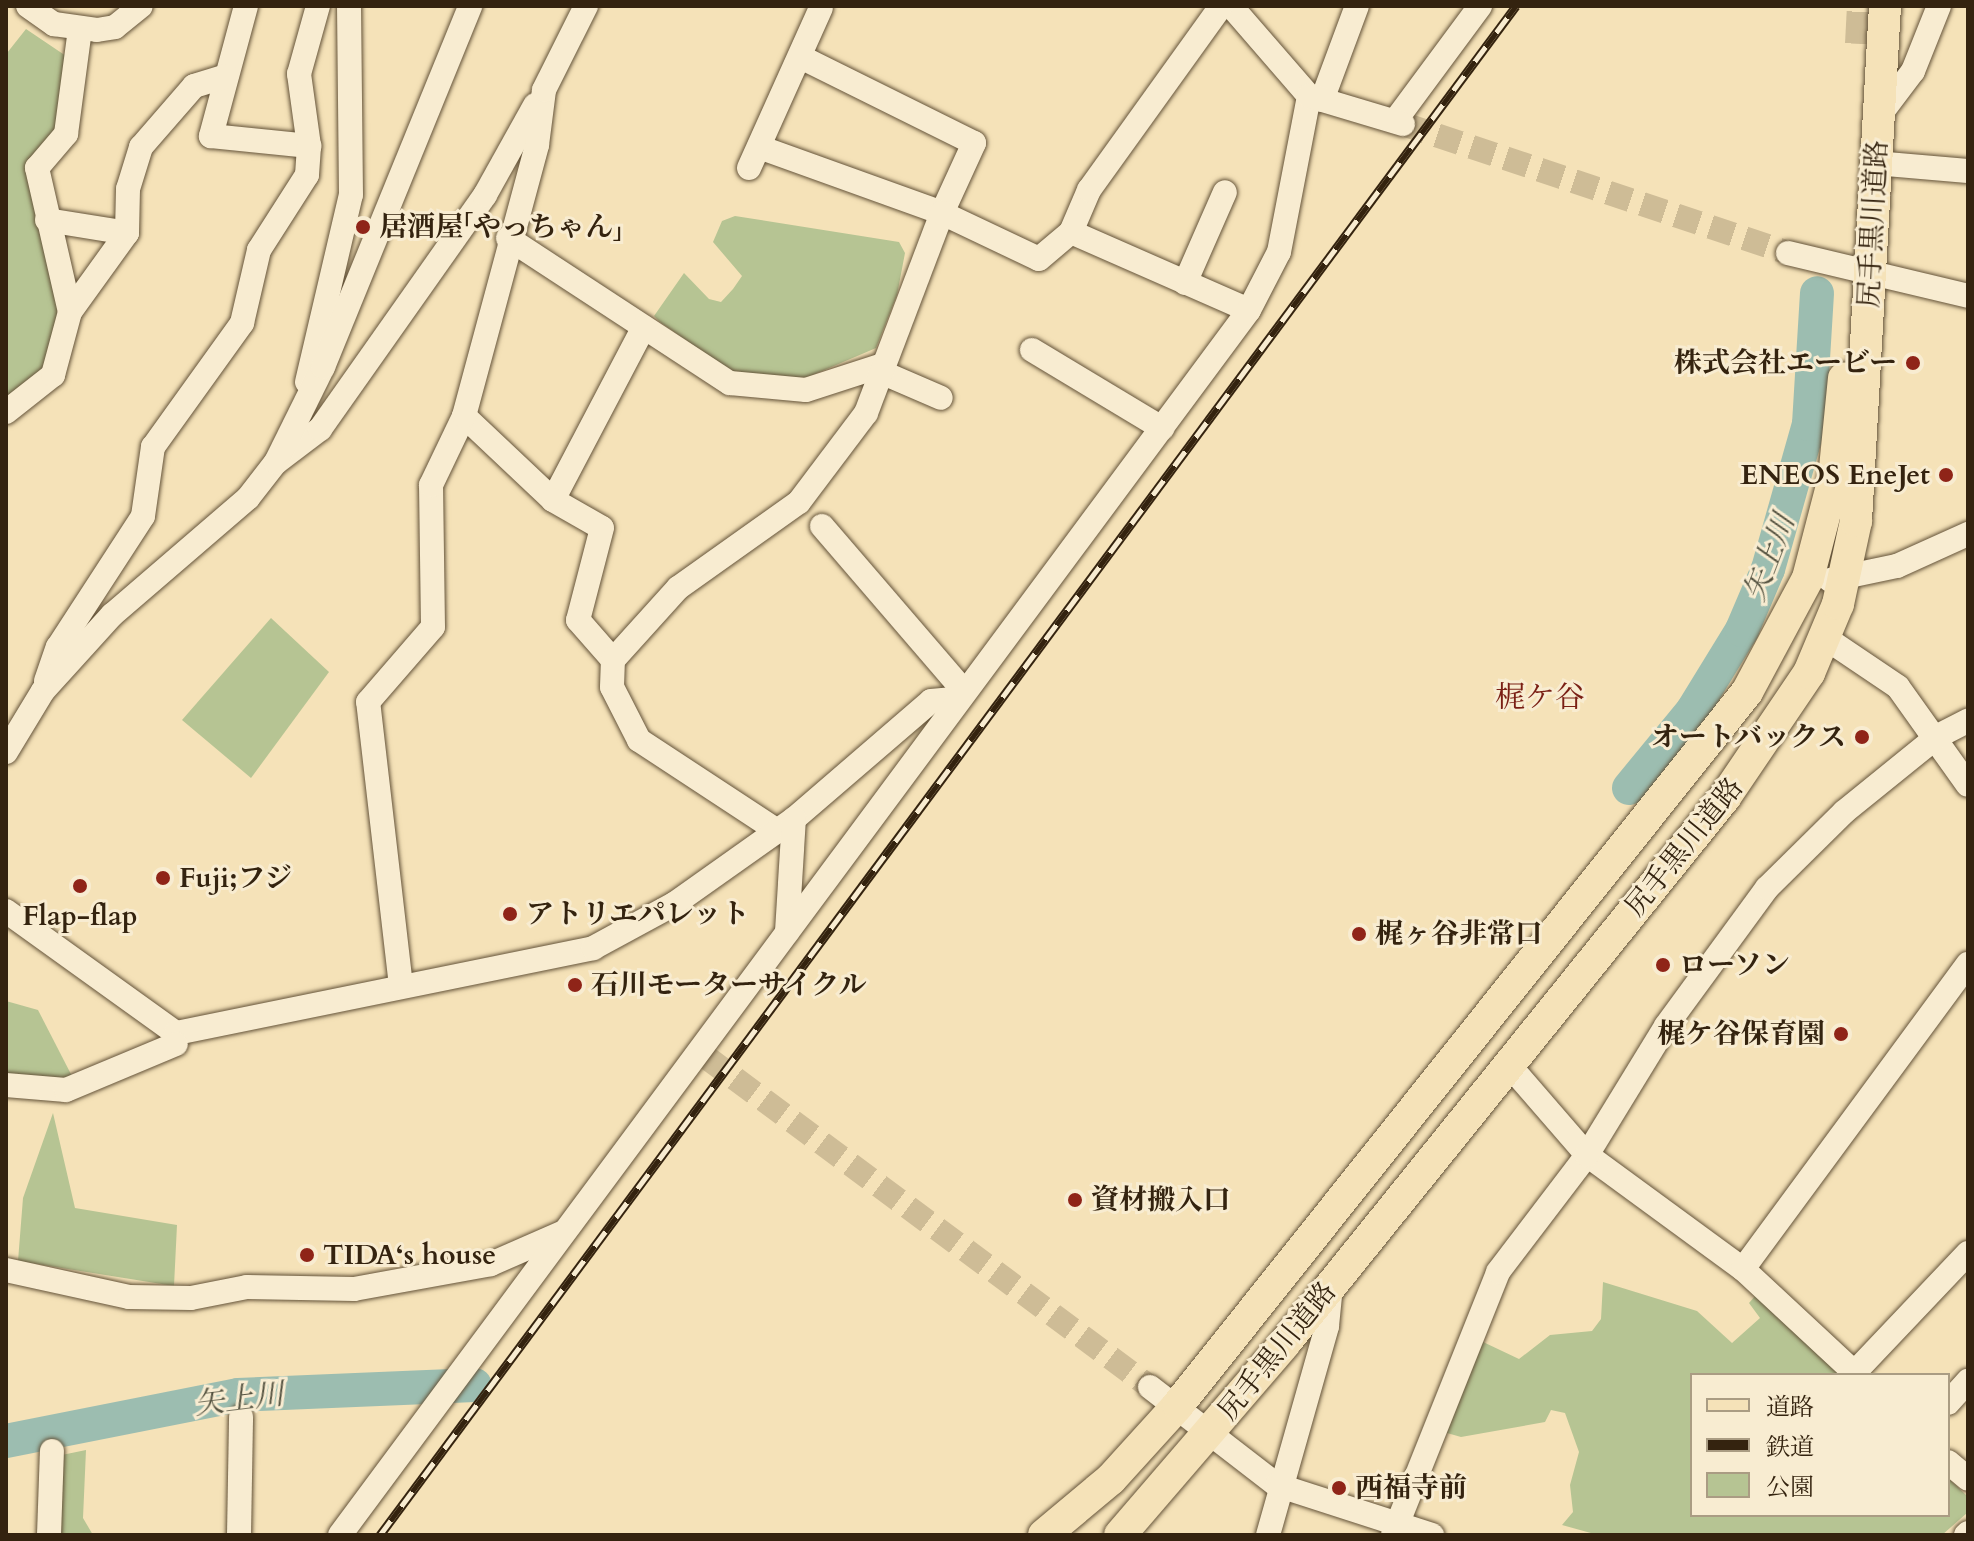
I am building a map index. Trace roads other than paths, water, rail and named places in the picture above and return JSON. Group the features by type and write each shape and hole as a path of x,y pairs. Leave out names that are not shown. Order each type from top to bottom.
{"main road":[{"name":"尻手黒川道路","path":"1044,1535 1111,1479 1178,1405 1747,692 1808,578 1834,478 1875,163 1885,6"},
{"name":"尻手黒川道路","path":"1120,1535 1211,1433 1331,1286 1778,727 1824,637 1845,581 1860,486 1861,44"}],"street":[{"path":"28,6 54,24 80,29 115,27 141,6"},
{"path":"246,6 211,136 309,146"},
{"path":"43,691 58,647 143,516 153,447 242,323 259,250 307,175 309,146 299,74 318,6"},
{"path":"305,402 351,195 349,6"},
{"path":"6,752 43,691 143,584 248,498 276,462 305,402 470,6"},
{"path":"276,462 320,429 499,174 586,6"},
{"path":"821,8 754,158 942,213 1039,259 1071,232 1089,190 1221,6"},
{"path":"1231,6 1316,98 1399,122 1480,6"},
{"path":"340,1535 564,1232 702,1055 959,694 1249,310 1279,252 1316,98 1357,6"},
{"path":"1879,116 1913,71 1939,6"},
{"path":"70,312 37,168 66,134 80,29"},
{"path":"785,825 639,740 612,687 613,660 678,588 799,502 866,413 942,213 974,143 801,57"},
{"path":"6,412 53,375 70,312 127,233 128,189 141,147 194,86 227,76"},
{"path":"401,986 368,702 433,627 431,485 464,416 508,238 537,145 544,90"},
{"path":"1875,163 1968,171"},
{"path":"1185,283 1225,192"},
{"path":"47,220 127,233"},
{"path":"1071,232 1249,310"},
{"path":"508,238 730,383 806,390 882,368 941,398"},
{"path":"1788,253 1968,296"},
{"path":"553,500 644,327"},
{"path":"1032,350 1162,428"},
{"path":"464,416 553,500 602,528 578,620 613,660"},
{"path":"822,526 959,694"},
{"path":"1808,578 1845,581 1968,534"},
{"path":"1824,637 1898,687 1938,736 1968,785"},
{"path":"6,911 176,1033 593,948 674,904 785,825 931,701 959,694"},
{"path":"1395,1530 1498,1272 1587,1155 1666,1026 1767,888 1844,812 1938,736 1968,721"},
{"path":"785,825 787,932"},
{"path":"1743,1269 1968,964"},
{"path":"6,1085 66,1090 176,1044"},
{"path":"1509,1065 1587,1155 1743,1269 1855,1373"},
{"path":"6,1270 129,1297 191,1298 247,1287 354,1289 491,1264 564,1232"},
{"path":"1857,1373 1968,1253"},
{"path":"1268,1535 1277,1485 1327,1326 1331,1286"},
{"path":"1950,1401 1968,1381"},
{"path":"1150,1387 1178,1405 1277,1485 1395,1530 1432,1535"},
{"path":"239,1535 241,1417"},
{"path":"49,1535 52,1451"},
{"path":"1950,1464 1968,1479"}],"waterway":[{"name":"矢上川","path":"1629,788 1693,710 1742,630 1768,569 1809,424 1817,293"},
{"name":"矢上川","path":"6,1441 238,1395 475,1385"}],"tunnel":[{"path":"1861,44 1863,6"},
{"path":"1403,124 1788,253"},
{"path":"706,1057 1150,1387"}],"railway":[{"path":"380,1535 1516,6"}],"place":[{"name":"居酒屋「やっちゃん」","path":"363,227"},
{"name":"株式会社エービー","path":"1913,363"},
{"name":"ENEOS EneJet","path":"1946,475"},
{"name":"オートバックス","path":"1862,737"},
{"name":"Fuji;フジ","path":"163,878"},
{"name":"Flap-flap","path":"80,886"},
{"name":"アトリエパレット","path":"510,914"},
{"name":"梶ヶ谷非常口","path":"1359,934"},
{"name":"ローソン","path":"1663,965"},
{"name":"石川モーターサイクル","path":"575,985"},
{"name":"梶ケ谷保育園","path":"1841,1034"},
{"name":"資材搬入口","path":"1075,1200"},
{"name":"TIDA‘s house","path":"307,1255"},
{"name":"西福寺前","path":"1339,1488"}],"district":[{"name":"梶ケ谷","path":"1540,698"}]}
